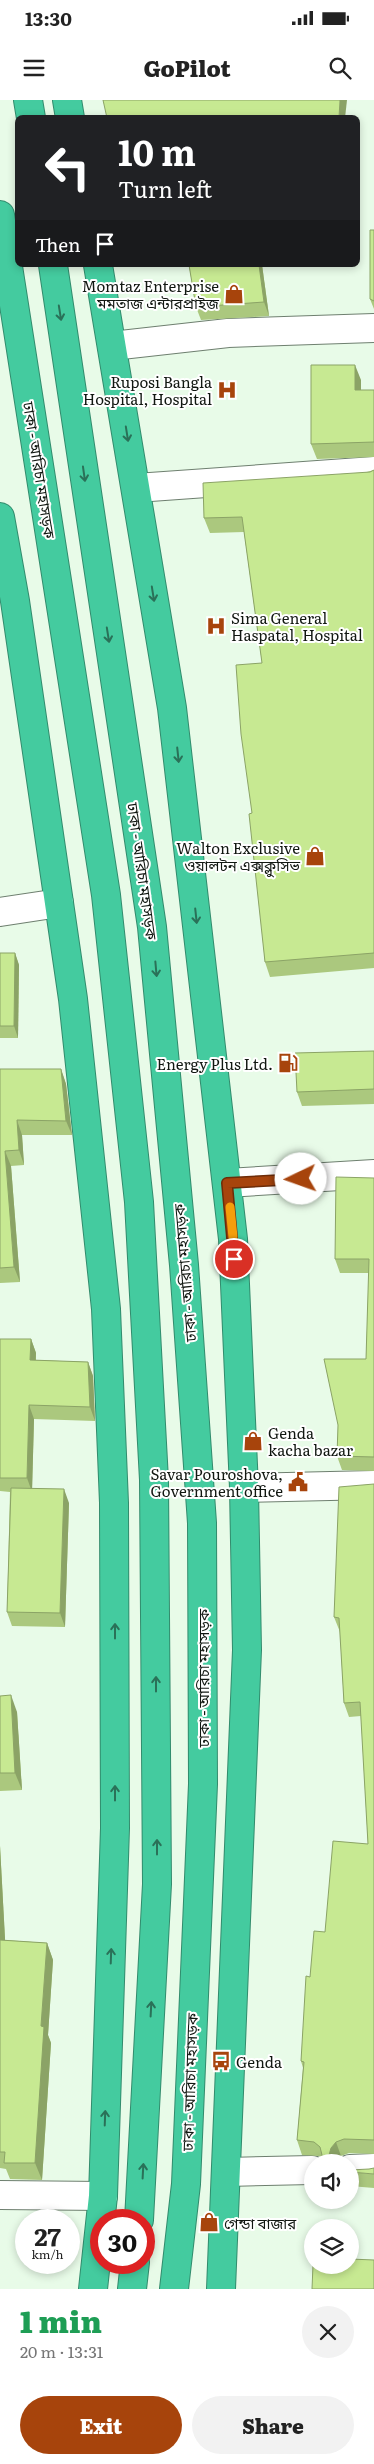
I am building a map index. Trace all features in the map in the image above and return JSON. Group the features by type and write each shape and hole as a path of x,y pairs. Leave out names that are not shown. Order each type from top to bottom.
{"highway":[{"path":"28,100 30,115"},
{"path":"67,100 70,115"},
{"name":"ঢাকা - আরিচা মহাসড়ক","path":"0,215 106,895 139,1202 154,1480 157,1884 140,2209"},
{"name":"ঢাকা - আরিচা মহাসড়ক","path":"53,267 152,927 184,1265 202,1523 203,1784 186,2184 174,2289"},
{"path":"98,267 172,708 233,1239 244,1488 247,1650 221,2289"},
{"path":"0,517 15,601 72,998 106,1309 114,1503 115,1828 102,2196 93,2289"},
{"path":"132,2289 134,2274"}],"street":[{"path":"112,346 228,333 374,328"},
{"path":"136,488 374,471"},
{"path":"0,912 59,902"},
{"path":"227,1183 374,1174"},
{"path":"244,1488 374,1484"},
{"path":"359,2169 374,2168"},
{"path":"227,2172 304,2170"},
{"path":"0,2195 102,2196"}],"building":[{"path":"103,100 340,100 339,115 106,115"},
{"path":"370,230 374,230 374,301 370,299"},
{"path":"189,267 259,267 264,302 196,307"},
{"path":"311,365 355,365 355,390 374,390 374,442 311,444"},
{"path":"374,470 374,953 265,962 249,814 252,813 241,734 236,665 262,663 242,517 204,518 203,483 370,472"},
{"path":"0,953 15,953 14,1026 0,1026"},
{"path":"374,1051 374,1089 297,1092 295,1053"},
{"path":"0,1069 61,1069 66,1121 17,1120 19,1150 5,1151 14,1267 0,1268"},
{"path":"336,1177 374,1178 374,1457 337,1456 338,1425 324,1359 366,1359 369,1259 335,1259"},
{"path":"0,1339 31,1339 30,1360 88,1362 90,1407 29,1405 27,1478 0,1478"},
{"path":"374,1484 374,2140 344,2139 336,2142 329,2154 322,2154 320,2147 314,2142 297,2140 304,2062 301,2061 306,1976 310,1977 314,1931 325,1932 333,1841 368,1844 360,1702 344,1703 339,1618 334,1617 339,1487"},
{"path":"11,1488 64,1489 60,1613 7,1612"},
{"path":"11,1695 15,1773 0,1773 0,1696"},
{"path":"0,1940 47,1943 41,2026 44,2027 35,2163 4,2163 5,2152 0,2152"},
{"path":"374,2168 374,2174 359,2173 359,2170"},
{"path":"359,2259 374,2260 374,2289 312,2289 313,2274 359,2274"}],"slow traffic":[{"path":"230,1207 233,1237"}],"place":[{"name":"Momtaz Enterprise মমতাজ এন্টারপ্রাইজ","path":"234,294"},
{"name":"Ruposi Bangla Hospital, Hospital","path":"227,390"},
{"name":"Sima General Haspatal, Hospital","path":"216,626"},
{"name":"Walton Exclusive ওয়ালটন এক্সক্লুসিভ","path":"315,856"},
{"name":"Energy Plus Ltd.","path":"288,1063"},
{"name":"Genda kacha bazar","path":"253,1441"},
{"name":"Savar Pouroshova, Government office","path":"298,1482"},
{"name":"Genda","path":"221,2061"},
{"name":"গেন্ডা বাজার","path":"209,2222"}],"route":[{"path":"234,1259 227,1183 301,1179"}]}
